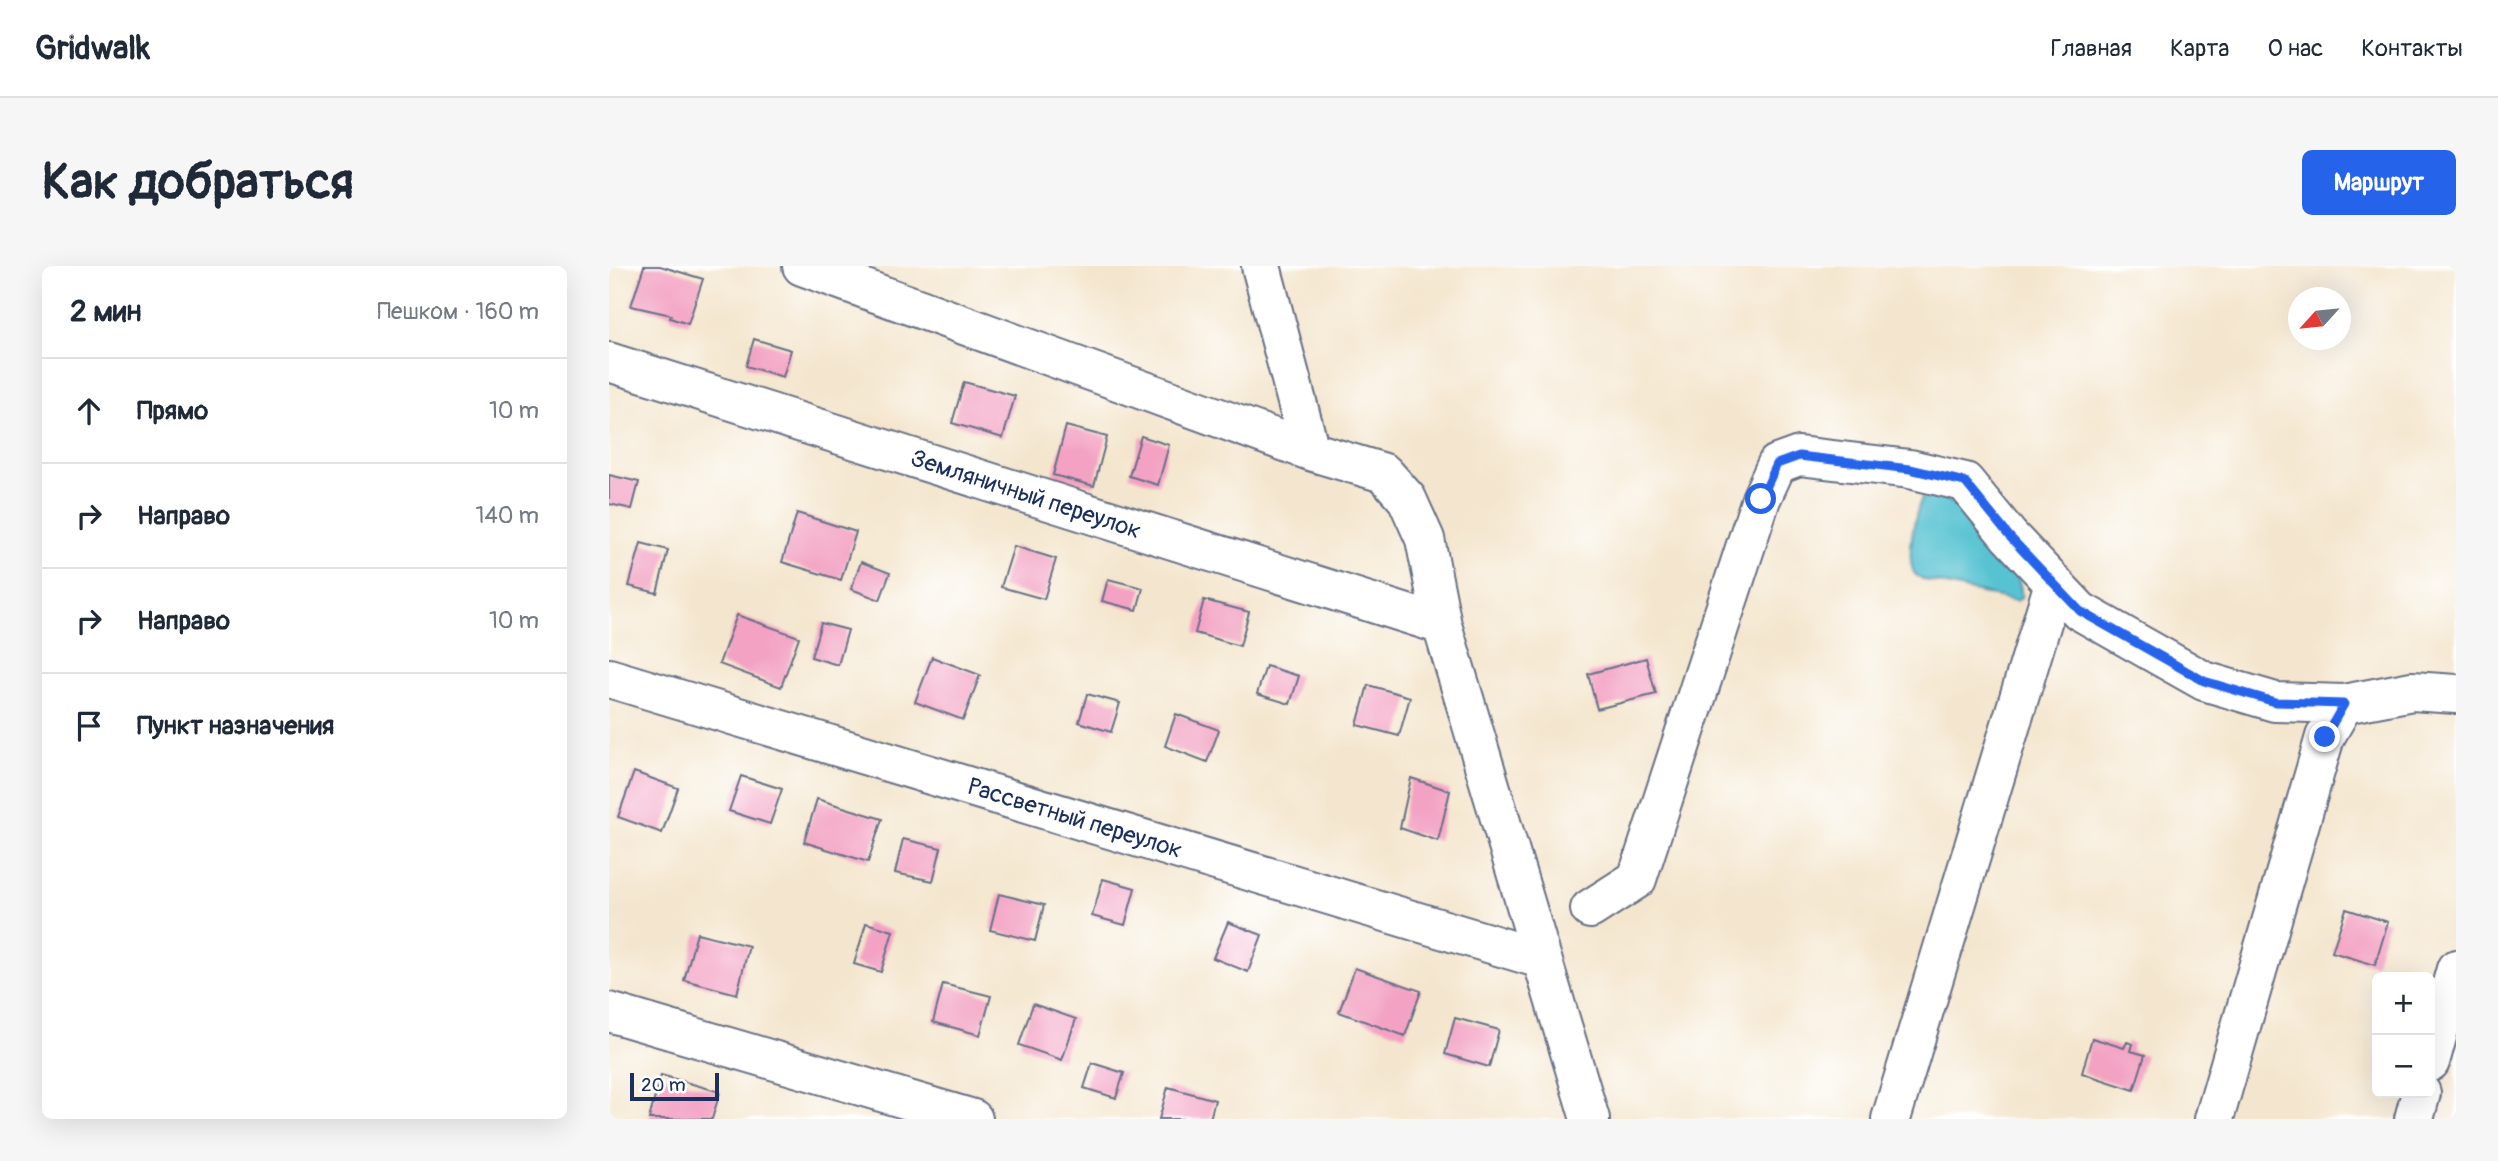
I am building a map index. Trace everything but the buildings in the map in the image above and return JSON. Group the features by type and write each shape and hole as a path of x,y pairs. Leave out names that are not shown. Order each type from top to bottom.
{"street":[{"path":"802,266 1310,450 1384,473 1407,499 1425,539 1442,625 1590,1119"},
{"path":"1262,266 1310,450"},
{"name":"Земляничный переулок","path":"609,362 1442,625"},
{"path":"1590,909 1637,879 1761,499 1777,464 1799,456 1910,469 1965,482 2009,536 2080,611 2204,681 2275,702 2344,704 2412,691 2456,695"},
{"path":"1891,1119 2054,583"},
{"name":"Рассветный переулок","path":"609,678 1541,959"},
{"path":"2214,1119 2325,737 2344,704"},
{"path":"2435,1044 2456,969"},
{"path":"609,1012 973,1119"},
{"path":"2414,1119 2420,1098"}],"water":[{"path":"1925,493 1937,493 1965,512 1990,534 2016,573 2021,598 2016,601 1925,580 1915,574 1911,557 1913,533 1921,500"}],"route":[{"path":"1761,499 1777,464 1799,456 1910,469 1965,482 2009,536 2080,611 2204,681 2275,702 2344,704 2325,737"}]}
